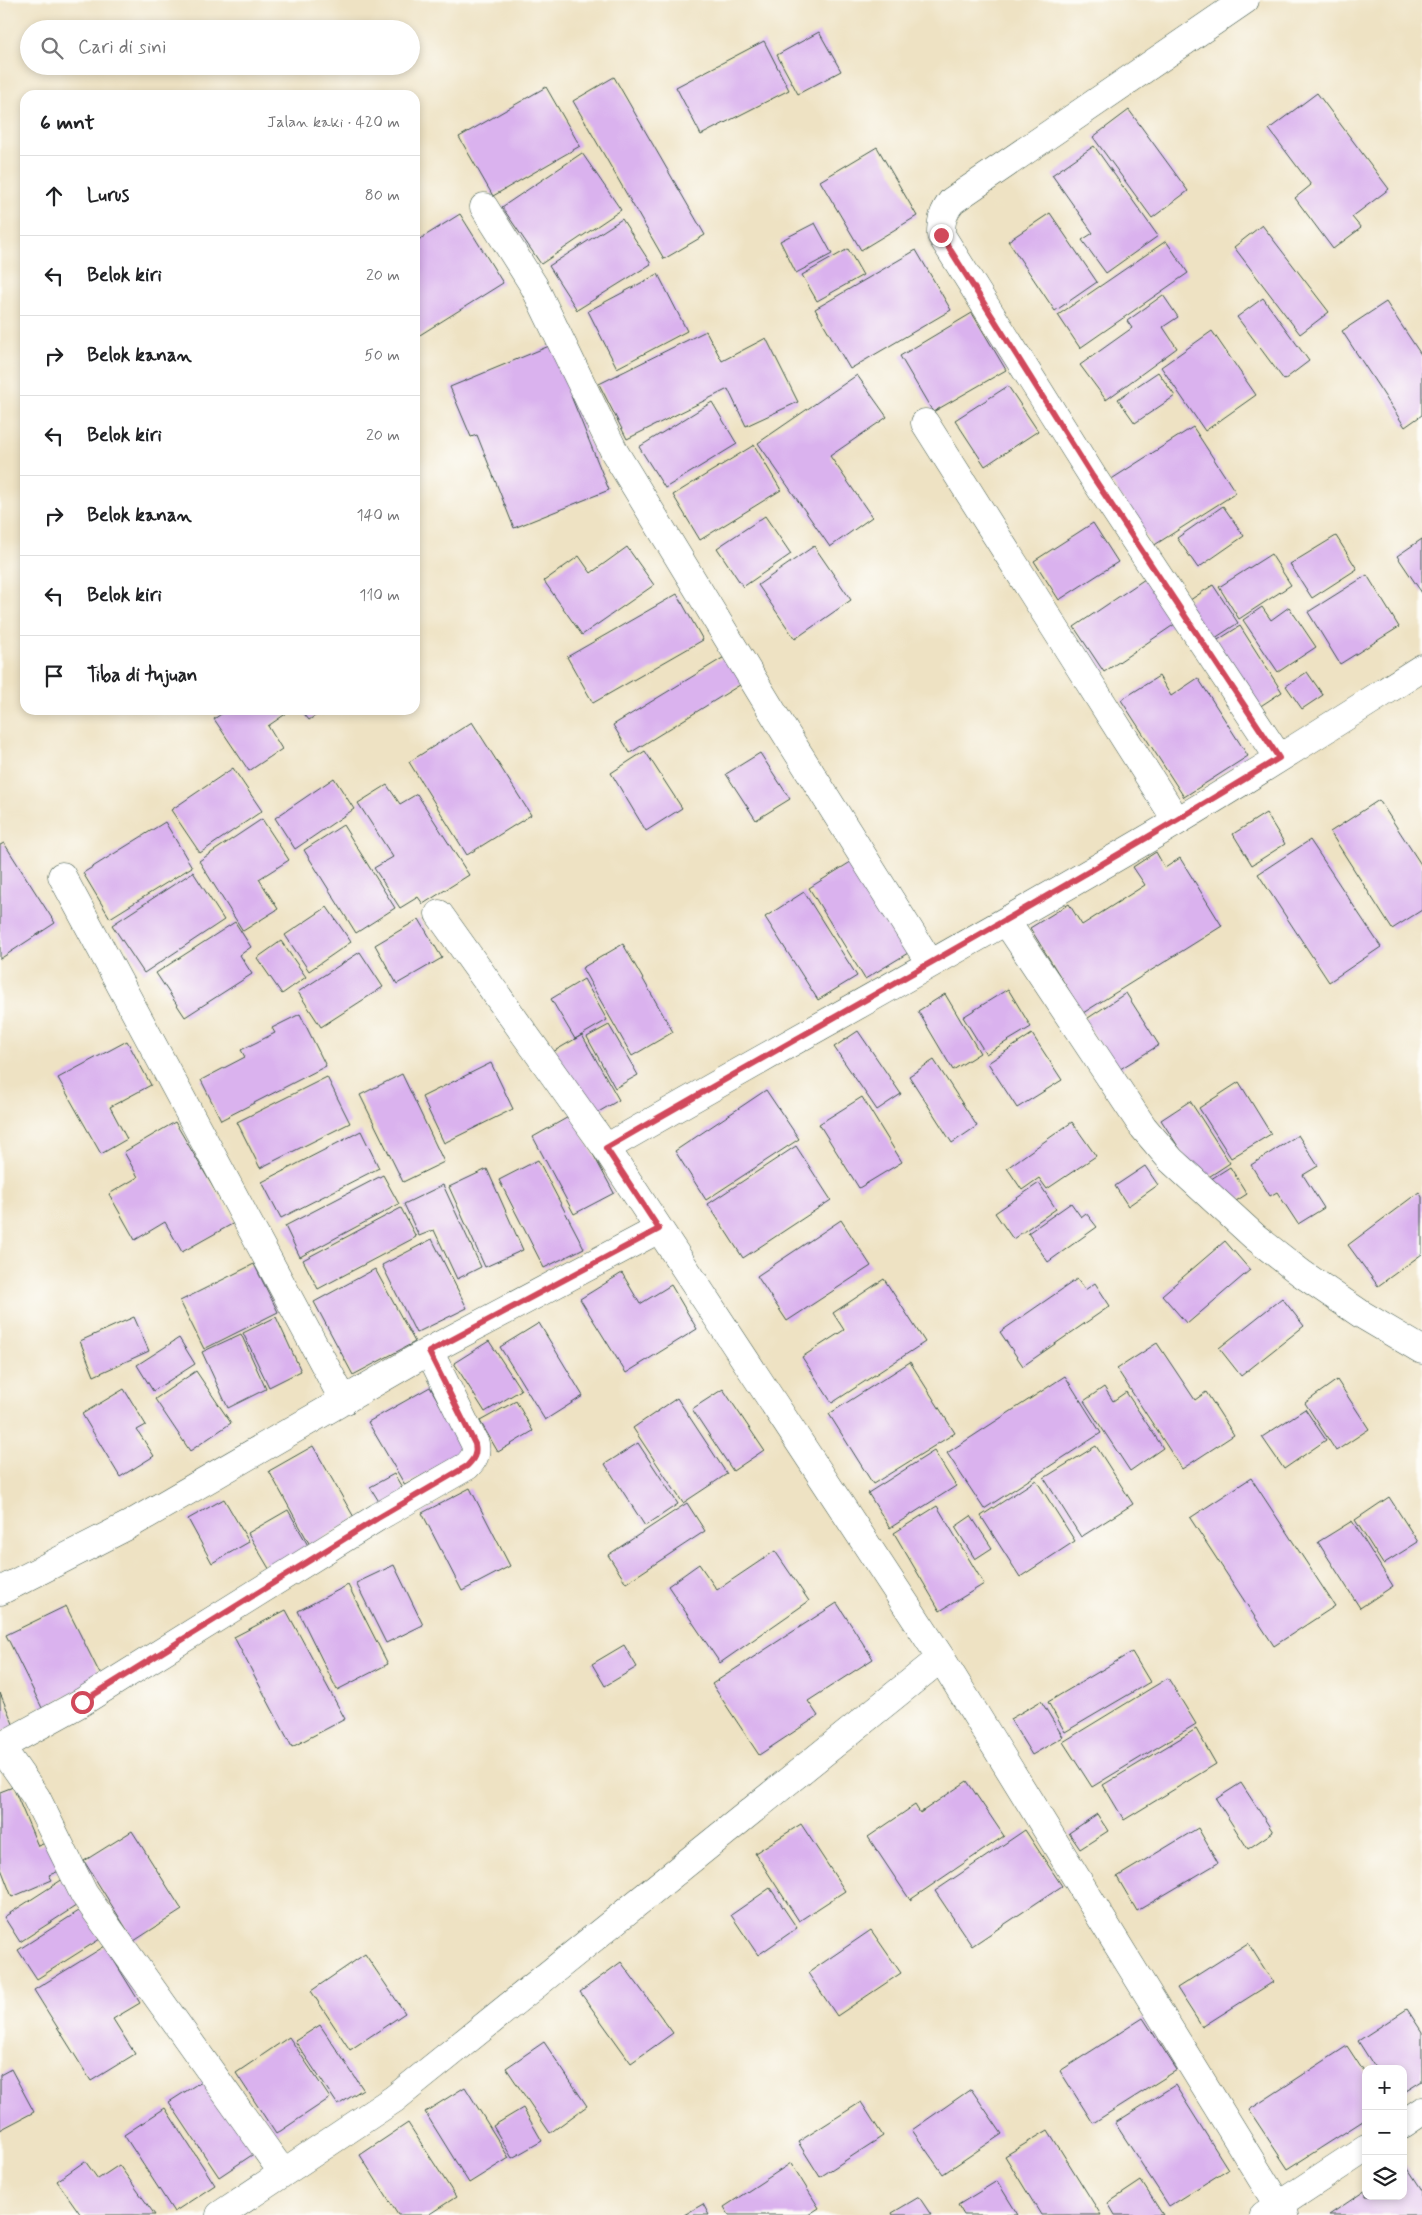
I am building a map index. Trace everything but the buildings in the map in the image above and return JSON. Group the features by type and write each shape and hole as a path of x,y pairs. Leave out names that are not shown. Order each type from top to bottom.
{"street":[{"path":"1244,0 952,201 944,211 941,235 1093,477 1279,758"},
{"path":"484,207 534,286 615,453 783,729 930,963"},
{"path":"925,423 1177,821"},
{"path":"606,1148 1006,921 1177,821 1422,668"},
{"path":"62,876 344,1401"},
{"path":"439,914 606,1148 941,1658 1275,2212 1362,2151"},
{"path":"1006,921 1143,1127 1171,1160 1255,1237 1301,1273 1362,1314 1422,1350"},
{"path":"0,1591 129,1526 429,1352 659,1229"},
{"path":"283,2173 84,1894 36,1797 0,1747 82,1702 474,1460 477,1452 475,1444 429,1352"},
{"path":"220,2215 394,2099 941,1658"},
{"path":"1407,2121 1422,2112"}],"route":[{"path":"82,1702 474,1460 477,1452 475,1444 429,1352 659,1229 606,1148 1006,921 1177,821 1279,758 1093,477 941,235"}]}
